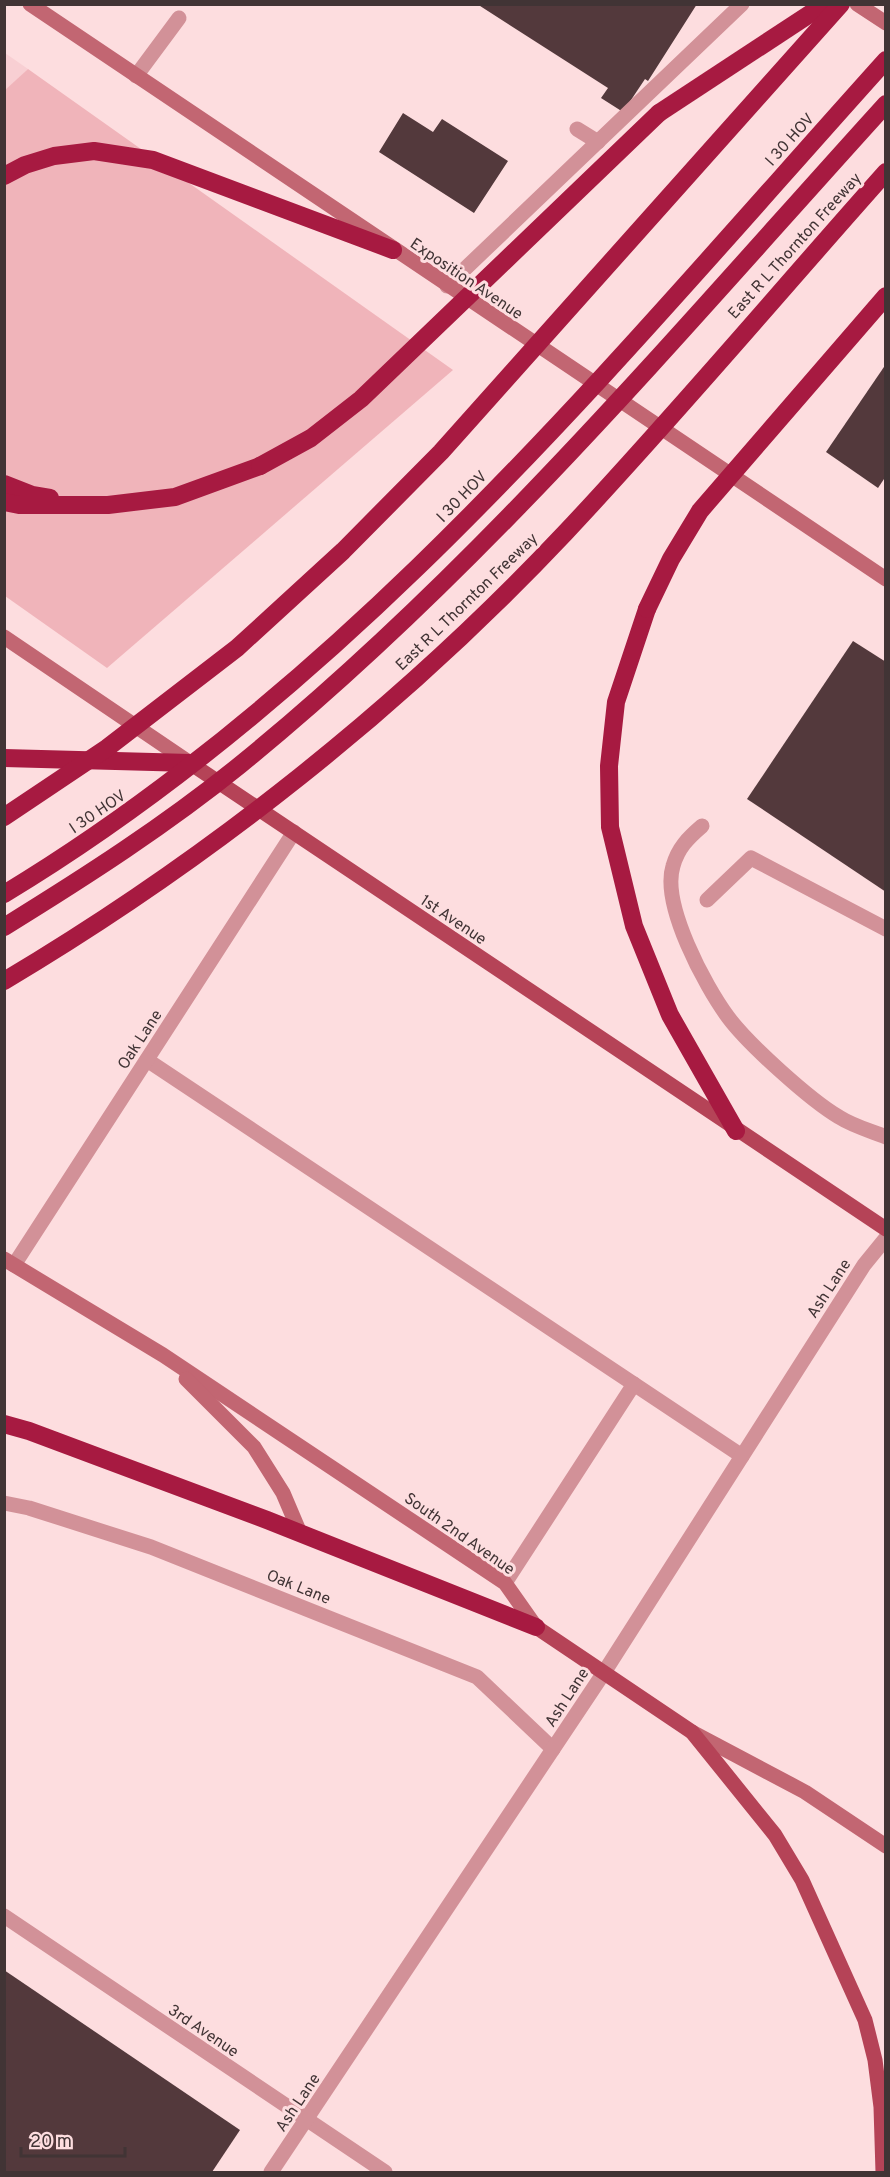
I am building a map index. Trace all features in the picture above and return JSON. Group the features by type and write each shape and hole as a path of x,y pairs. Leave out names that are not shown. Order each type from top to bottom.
{"highway":[{"path":"4,502 19,505 108,505 175,497 260,466 311,438 361,399 659,113 825,4"},
{"path":"4,817 107,748 237,648 343,551 441,452 841,4"},
{"name":"I 30 HOV","path":"4,894 130,813 208,755 290,687 411,575 602,375 885,60"},
{"path":"4,927 108,861 238,767 391,633 482,544 566,455 885,104"},
{"path":"4,176 25,165 54,156 84,152 94,151 153,160 393,250"},
{"name":"East R L Thornton Freeway","path":"4,981 84,933 225,833 370,719 564,534 885,172"},
{"path":"736,1131 670,1015 634,926 610,827 609,766 616,702 647,609 671,559 700,511 885,296"},
{"path":"4,484 32,495 108,505"},
{"path":"4,758 190,763"},
{"path":"4,1424 29,1431 300,1533 536,1627"}],"main road":[{"name":"Exposition Avenue","path":"30,4 885,579"},
{"path":"857,4 885,23"},
{"name":"1st Avenue","path":"4,637 885,1229"},
{"name":"South 2nd Avenue","path":"9,1262 163,1355 505,1583 536,1627 603,1674 692,1732 805,1792 885,1846"},
{"path":"163,1355 254,1447 283,1493 300,1533"},
{"path":"692,1732 775,1835 802,1880 826,1930 865,2020 881,2107 884,2172"}],"street":[{"path":"447,286 742,4"},
{"path":"136,76 179,18"},
{"path":"577,129 598,142"},
{"path":"702,826 684,842 672,868 672,901 687,945 728,1017 782,1072 839,1117 885,1137"},
{"name":"Oak Lane","path":"9,1262 147,1060 294,832"},
{"path":"707,900 751,858 885,929"},
{"path":"147,1060 742,1456"},
{"name":"Ash Lane","path":"271,2172 603,1674 864,1264 885,1238"},
{"path":"505,1583 634,1384"},
{"name":"Oak Lane","path":"4,1503 29,1508 151,1546 477,1677 553,1749"},
{"name":"3rd Avenue","path":"4,1916 385,2172"}],"shaded area":[{"path":"5,53 28,69 5,91"},
{"path":"28,69 453,370 107,668 5,596 4,91"}],"building":[{"path":"477,4 697,4 648,81 645,79 623,112 601,98 608,88"},
{"path":"403,113 433,132 442,119 508,161 474,213 379,152"},
{"path":"886,364 886,476 878,488 826,452"},
{"path":"853,641 886,662 886,892 747,799"},
{"path":"4,1970 240,2130 212,2172 4,2172"}]}
